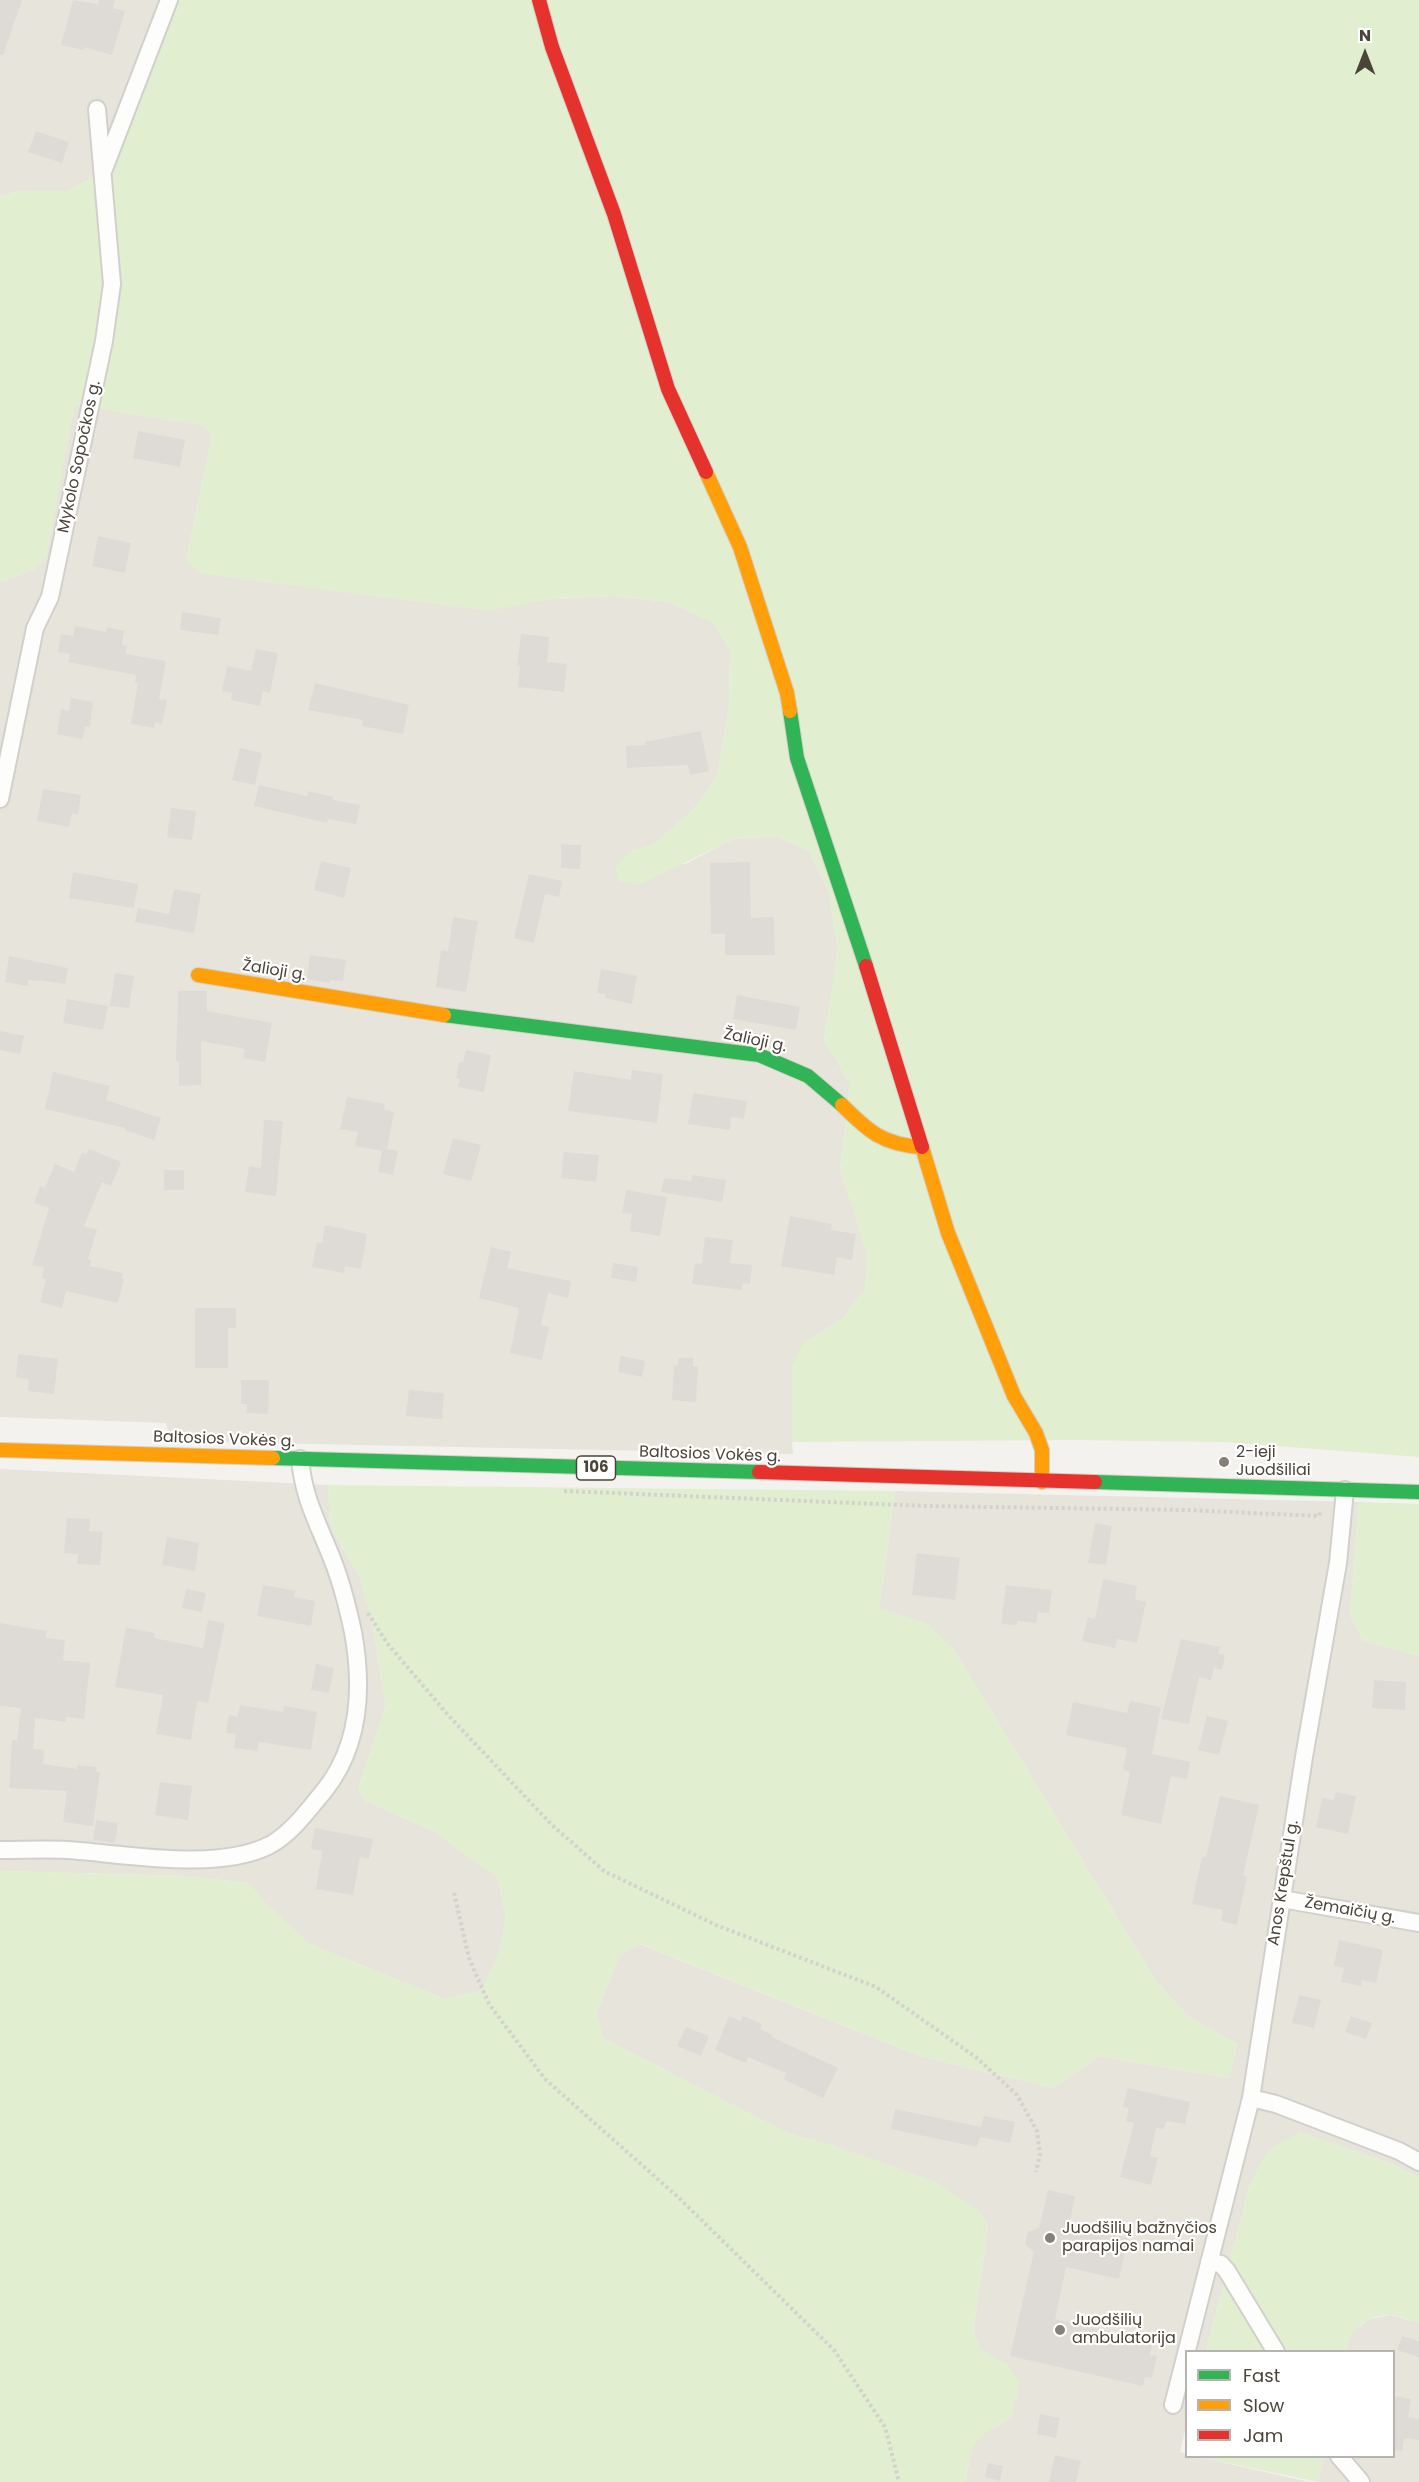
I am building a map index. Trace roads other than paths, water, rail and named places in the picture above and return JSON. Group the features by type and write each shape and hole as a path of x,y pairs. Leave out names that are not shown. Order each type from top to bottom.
{"street":[{"path":"102,172 169,0"},
{"path":"539,0 552,47 614,214 669,389 740,547 787,693 797,758 896,1058 948,1233 1014,1396 1036,1433 1042,1450 1042,1482"},
{"name":"Mykolo Sopočkos g.","path":"0,799 35,628 50,597 104,342 112,284 97,109"},
{"name":"Žalioji g.","path":"198,975 420,1012 759,1055 790,1065 822,1086 867,1131 890,1143 905,1147 922,1146"},
{"name":"Baltosios Vokės g.","path":"0,1450 1419,1492"},
{"path":"0,1850 65,1850 200,1860 240,1856 270,1845 293,1827 336,1776 355,1729 359,1695 357,1664 353,1631 338,1574 306,1497 300,1459"},
{"name":"Anos Krepštul g.","path":"1187,2350 1251,2098 1338,1563 1346,1490"},
{"name":"Žemaičių g.","path":"1282,1899 1419,1923"},
{"path":"1251,2098 1276,2104 1399,2151 1419,2162"},
{"path":"1209,2262 1221,2264 1227,2271 1275,2350"},
{"name":"Anos Krepštul g.","path":"1173,2405 1185,2357"},
{"path":"1340,2458 1361,2482"}],"place":[{"name":"2-ieji Juodšiliai","path":"1224,1462"},
{"name":"Juodšilių bažnyčios parapijos namai","path":"1050,2238"},
{"name":"Juodšilių ambulatorija","path":"1060,2330"}]}
